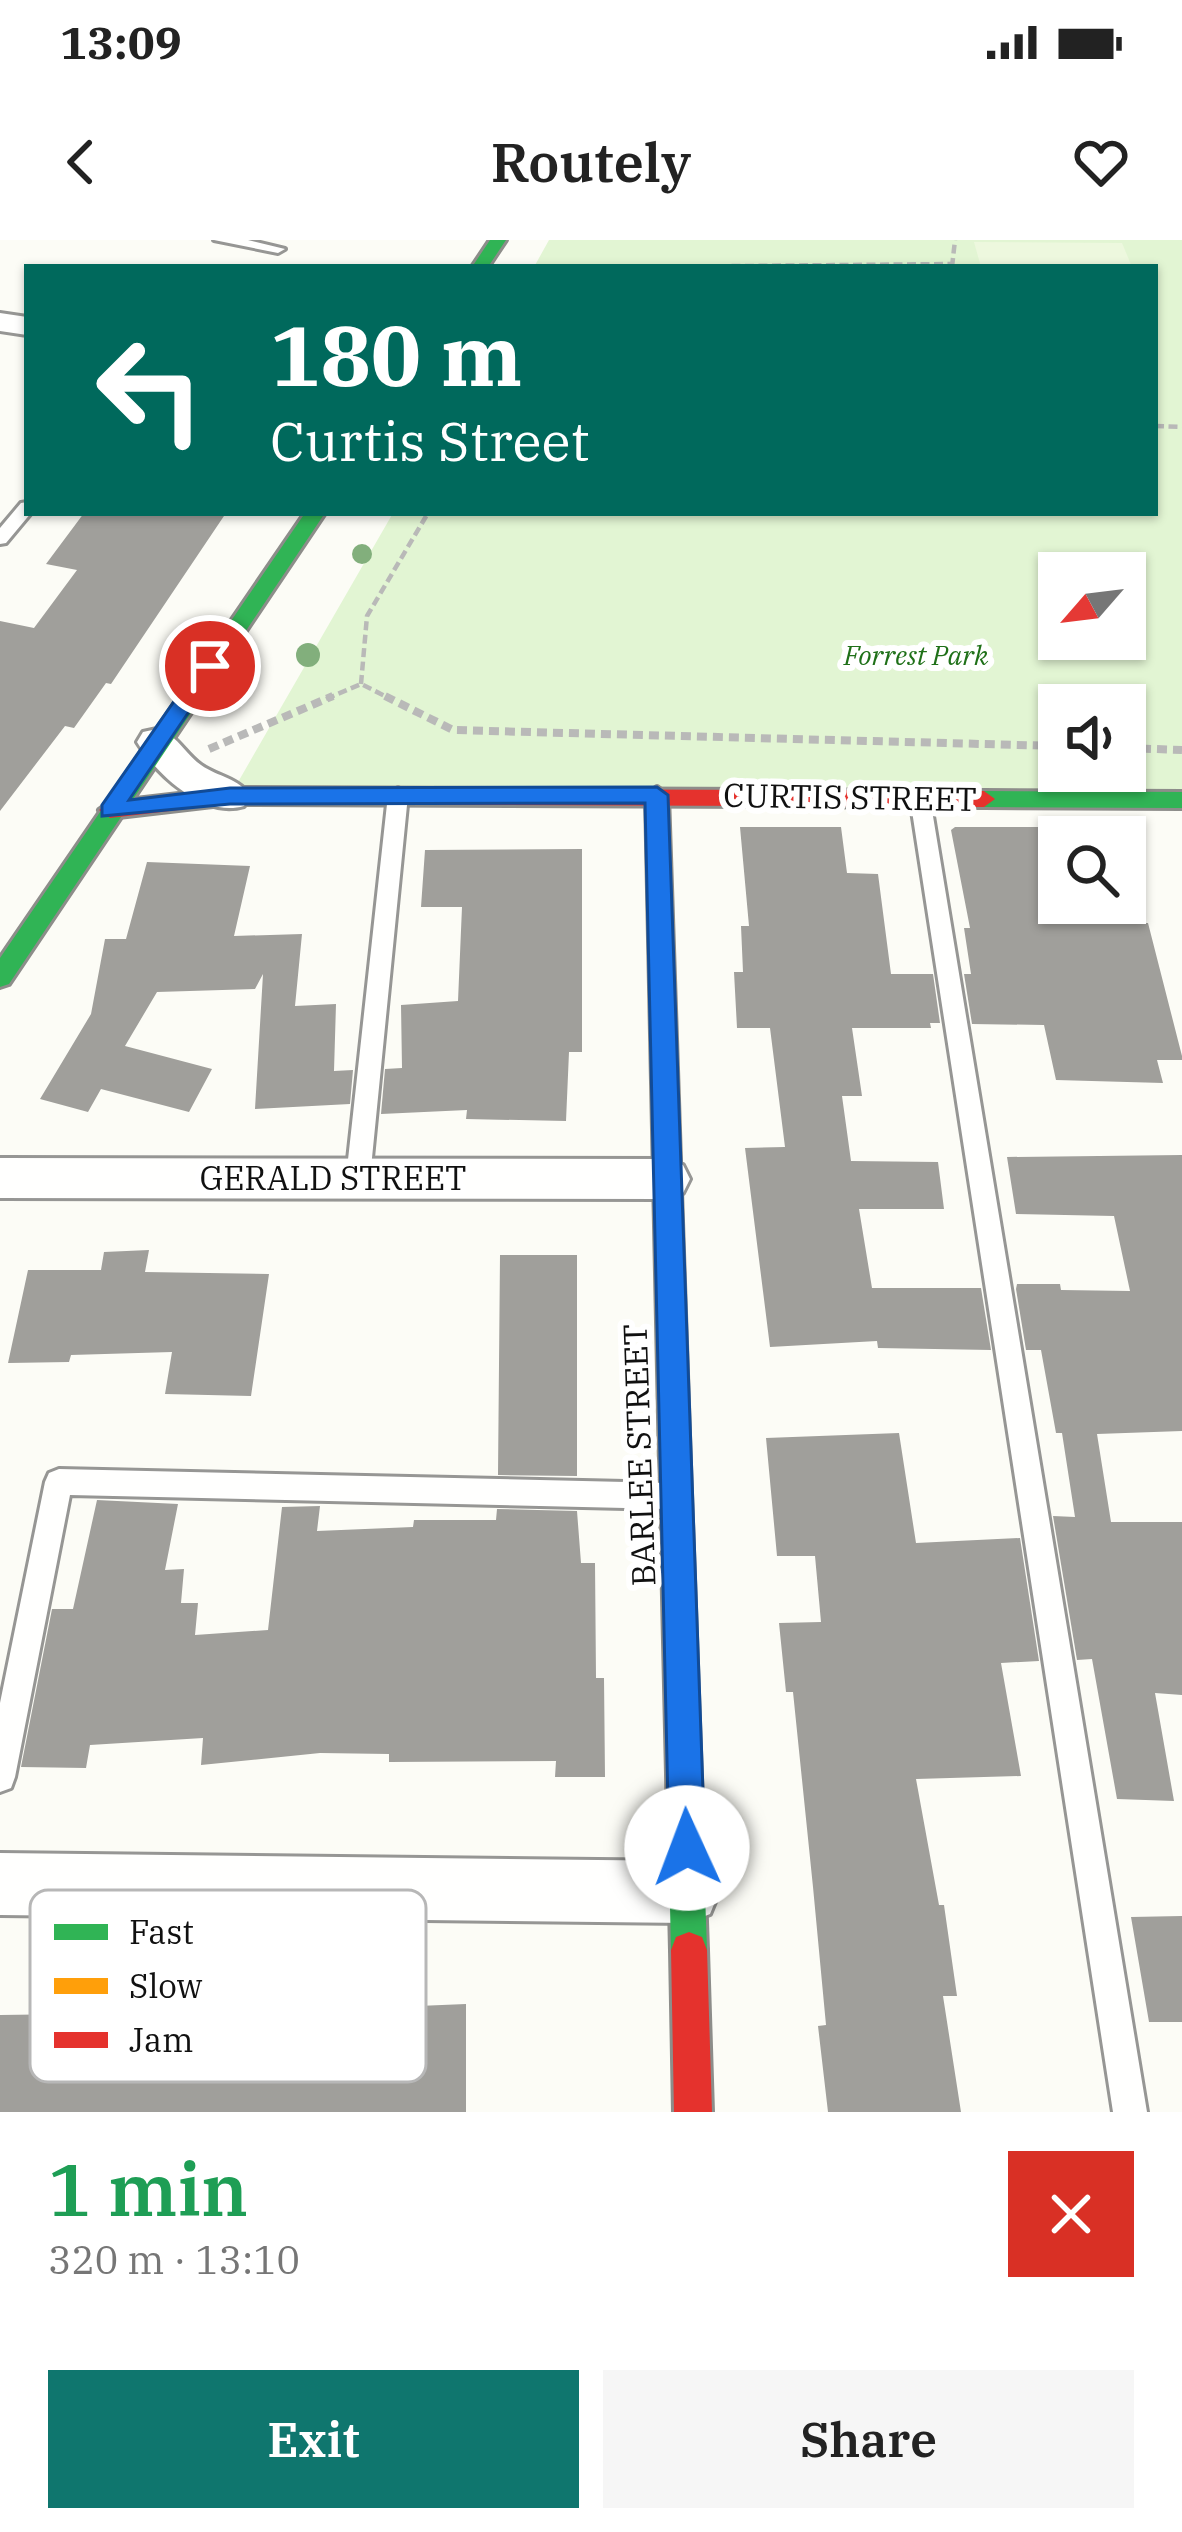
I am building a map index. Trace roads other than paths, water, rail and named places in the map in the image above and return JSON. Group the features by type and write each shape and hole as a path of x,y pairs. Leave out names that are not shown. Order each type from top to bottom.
{"street":[{"path":"0,976 313,516"},
{"path":"157,742 184,773 230,796"},
{"name":"BARLEE STREET","path":"657,795 693,2112"},
{"name":"CURTIS STREET","path":"110,811 230,796 1182,800"},
{"name":"GERALD STREET","path":"0,1178 666,1179"},
{"path":"0,1885 688,1892"}],"lane":[{"path":"221,240 281,245"},
{"path":"0,538 24,510"},
{"path":"358,1178 398,795"},
{"path":"920,798 1130,2112"},
{"path":"0,1777 59,1482 677,1496"}],"park label":[{"name":"Forrest Park","path":"916,656"}]}
